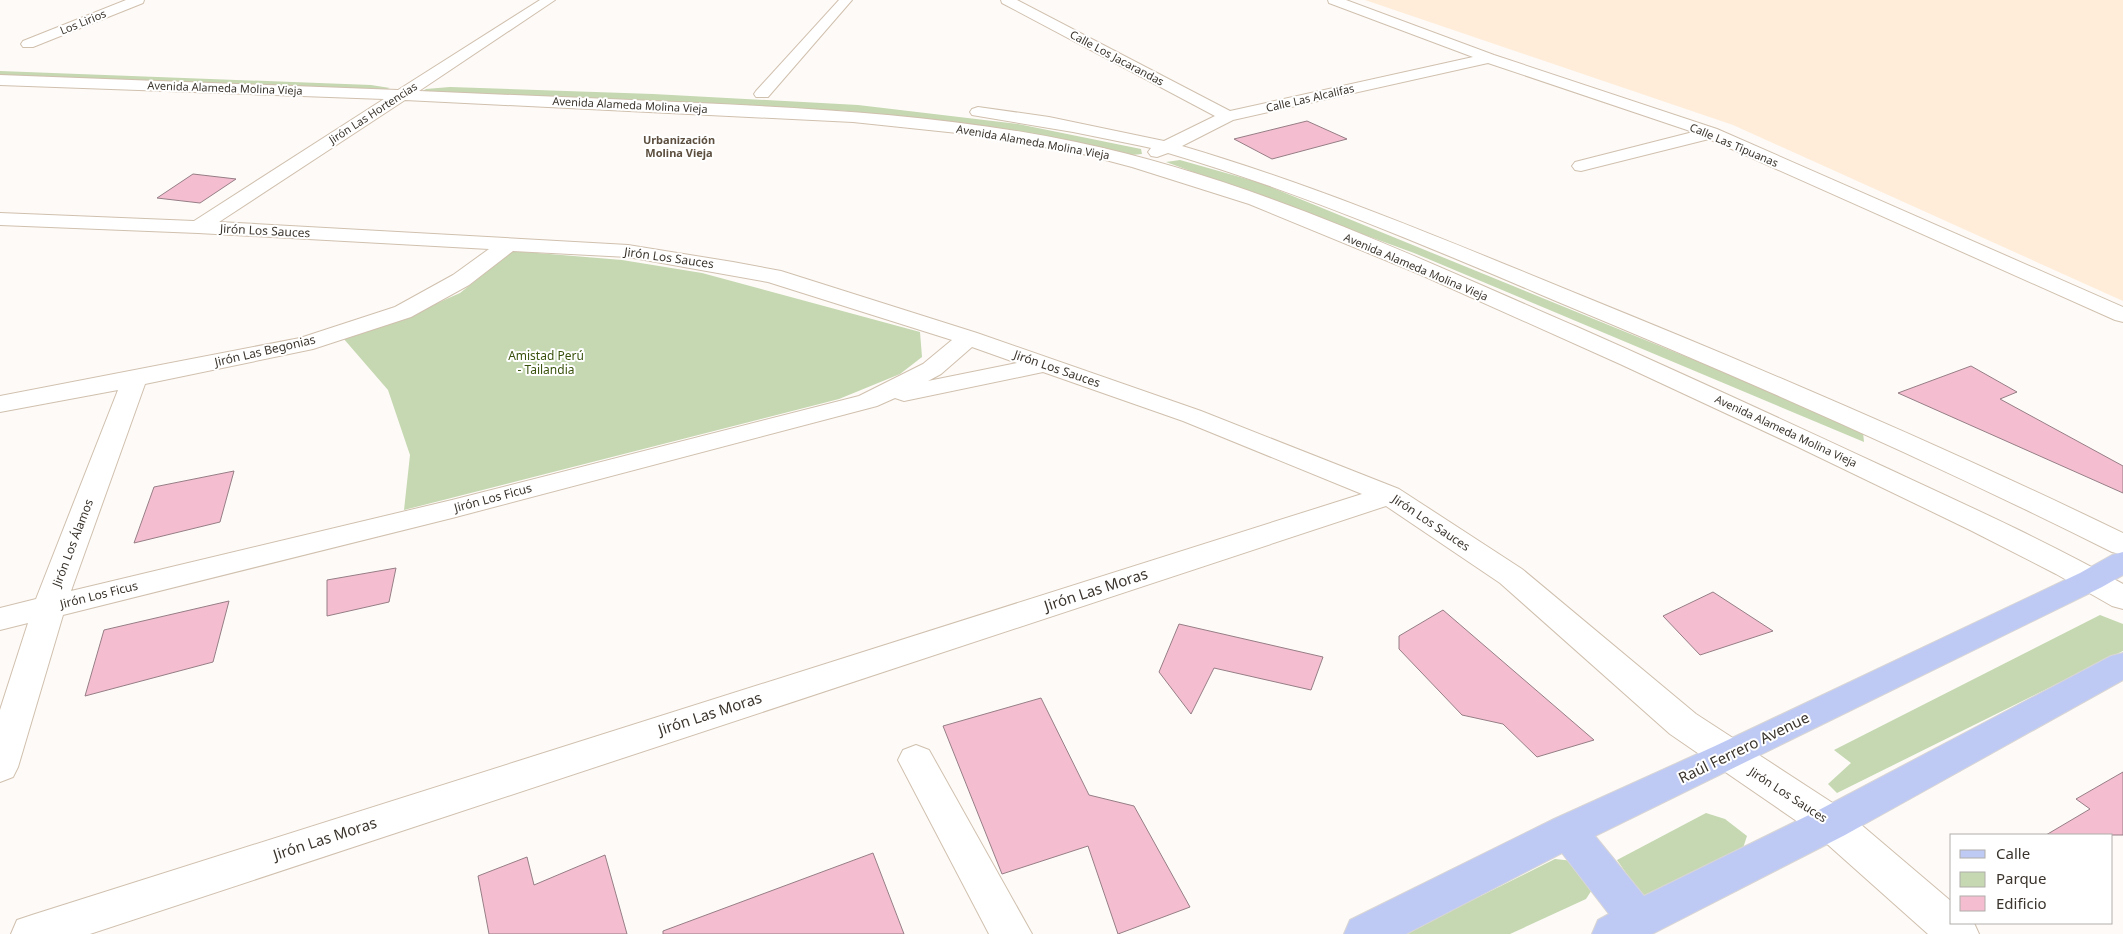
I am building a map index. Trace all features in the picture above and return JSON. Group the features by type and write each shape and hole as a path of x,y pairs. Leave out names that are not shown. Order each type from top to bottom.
{"main road":[{"name":"Raúl Ferrero Avenue","path":"1365,934 1568,831 1728,756 2091,580 2123,562"},
{"path":"1568,831 1626,927 1832,823 2123,664"}],"street":[{"name":"Los Lirios","path":"28,44 138,0"},
{"name":"Jirón Las Hortencias","path":"198,227 549,0"},
{"path":"762,94 846,0"},
{"name":"Calle Los Jacarandas","path":"1007,0 1228,116"},
{"name":"Calle Las Tipuanas","path":"1334,0 1489,58 1711,133 2123,315"},
{"name":"Calle Las Alcalifas","path":"1141,162 1165,147 1228,116 1489,58"},
{"name":"Avenida Alameda Molina Vieja","path":"0,66 762,94 929,106"},
{"name":"Avenida Alameda Molina Vieja","path":"0,80 402,94 855,116 923,123 1004,135 1074,147 1141,162 1246,196 1352,238 1658,371 2024,545 2123,598"},
{"name":"Avenida Alameda Molina Vieja","path":"958,109 1015,117 1165,147 1276,182 1386,223 1698,351 2077,522 2123,545"},
{"path":"1581,166 1711,133"},
{"name":"Jirón Los Sauces","path":"0,219 198,227 628,252 773,276 969,338 1192,416 1389,495 1511,576 1650,698 1728,756 1832,823 1958,934"},
{"name":"Jirón Las Begonias","path":"0,404 135,379 304,344 403,312 462,280 509,244"},
{"name":"Jirón Los Ficus","path":"0,619 452,509 868,401 932,369 969,338"},
{"path":"868,401 1045,365"},
{"name":"Jirón Los Álamos","path":"0,767 49,607 135,379"},
{"path":"1863,468 1906,444"},
{"name":"Jirón Las Moras","path":"32,934 1389,495"},
{"path":"916,760 1011,934"}],"shaded area":[{"path":"1365,0 2123,0 2123,301 1733,125"}],"green space":[{"path":"0,71 371,85 390,88 384,90 0,77"},
{"path":"450,87 653,94 858,105 1018,124 1141,149 1142,154 1132,155 1000,129 848,111 421,92 426,89"},
{"path":"1180,160 1261,183 1819,411 1863,432 1864,442 1414,253 1166,162"},
{"name":"Amistad Perú - Tailandia","path":"513,251 622,260 702,273 920,332 922,357 900,374 839,399 404,510 410,455 388,390 343,338 395,322 460,293"},
{"path":"2100,615 2123,624 2123,651 1837,793 1828,784 1851,763 1834,750"},
{"path":"1706,813 1725,819 1747,836 1742,851 1645,900 1617,860"},
{"path":"1555,859 1574,861 1597,882 1586,899 1510,934 1404,934"}],"building":[{"path":"1307,121 1347,139 1272,159 1234,139"},
{"path":"193,174 236,179 200,203 157,198"},
{"path":"1971,366 2017,392 2000,399 2123,466 2123,493 1898,393"},
{"path":"234,471 220,522 134,543 154,487"},
{"path":"396,568 389,602 327,616 327,580"},
{"path":"1713,592 1773,631 1700,655 1663,616"},
{"path":"229,601 213,662 85,696 104,630"},
{"path":"1443,610 1594,740 1537,757 1503,724 1462,715 1399,649 1399,636"},
{"path":"1179,624 1323,657 1311,690 1214,668 1191,714 1159,672"},
{"path":"1041,698 1089,795 1134,806 1190,907 1118,934 1088,846 1002,874 943,726"},
{"path":"2123,772 2123,835 2048,834 2090,809 2076,799"},
{"path":"873,853 904,934 663,934 663,931"},
{"path":"605,855 627,934 489,934 478,876 527,857 534,885"}],"district":[{"name":"Urbanización Molina Vieja","path":"679,146"}]}
